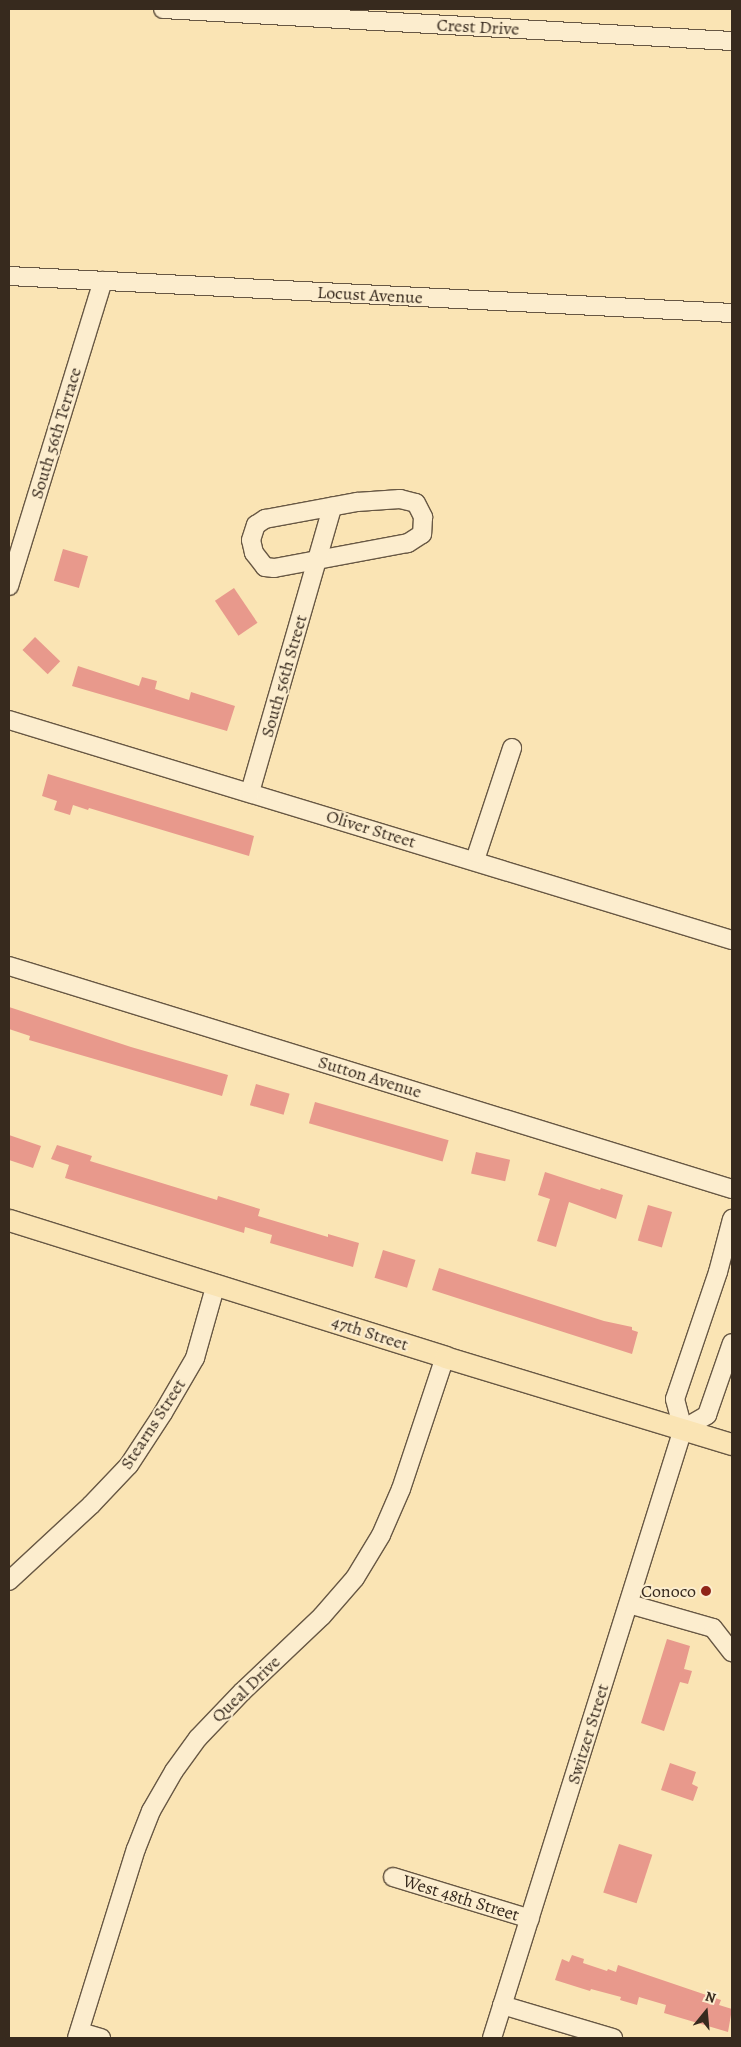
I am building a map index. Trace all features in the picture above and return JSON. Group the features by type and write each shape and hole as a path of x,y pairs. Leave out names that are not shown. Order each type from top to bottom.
{"main road":[{"name":"47th Street","path":"9,1220 445,1357 732,1444"}],"street":[{"name":"Crest Drive","path":"163,9 732,41"},
{"name":"Locust Avenue","path":"9,276 732,313"},
{"name":"South 56th Terrace","path":"9,586 103,281"},
{"path":"400,499 416,503 422,517 422,534 408,543 318,559 274,568 265,567 254,553 251,540 256,525 265,519 332,507 400,499"},
{"name":"South 56th Street","path":"250,792 332,507"},
{"name":"Oliver Street","path":"9,720 475,860 732,940"},
{"path":"475,860 512,748"},
{"name":"Sutton Avenue","path":"9,966 732,1188"},
{"path":"732,1218 718,1272 675,1399 683,1429 707,1415 732,1343"},
{"name":"Stearns Street","path":"9,1581 91,1506 129,1465 163,1414 195,1358 216,1284"},
{"name":"Queal Drive","path":"78,2035 136,1849 151,1811 174,1770 198,1738 242,1692 322,1616 355,1578 381,1535 401,1489 445,1357"},
{"name":"Switzer Street","path":"492,2038 683,1429"},
{"path":"629,1604 714,1628 732,1652"},
{"name":"West 48th Street","path":"393,1877 530,1919"},
{"path":"502,2005 613,2038"},
{"path":"78,2035 101,2038"}],"building":[{"path":"63,549 88,556 79,588 54,581"},
{"path":"234,588 257,623 238,636 215,601"},
{"path":"35,637 60,661 48,674 22,650"},
{"path":"78,666 139,686 142,677 157,681 155,689 189,700 191,692 235,706 227,731 72,686"},
{"path":"48,774 254,836 249,856 89,808 88,810 73,805 70,815 54,810 57,801 42,796"},
{"path":"9,1007 131,1047 228,1075 222,1096 29,1040 30,1036 9,1029"},
{"path":"256,1084 290,1094 284,1115 250,1105"},
{"path":"315,1102 449,1140 443,1161 309,1123"},
{"path":"9,1135 41,1146 33,1168 9,1160"},
{"path":"57,1145 92,1156 90,1161 217,1200 218,1196 260,1209 258,1216 328,1237 328,1234 359,1243 353,1267 270,1243 272,1235 245,1227 244,1233 65,1178 69,1165 51,1159"},
{"path":"476,1152 510,1160 505,1181 471,1173"},
{"path":"545,1172 600,1190 601,1188 623,1195 616,1219 569,1202 556,1247 537,1241 550,1199 538,1195"},
{"path":"648,1205 672,1212 662,1247 638,1241"},
{"path":"383,1250 416,1260 407,1288 375,1278"},
{"path":"439,1268 604,1321 632,1327 632,1330 638,1332 632,1354 432,1290"},
{"path":"667,1639 690,1646 684,1669 692,1671 688,1684 680,1682 664,1731 641,1723"},
{"path":"670,1763 696,1772 692,1784 698,1787 693,1801 661,1790"},
{"path":"619,1844 652,1855 637,1903 603,1893"},
{"path":"572,1955 584,1959 583,1963 607,1971 608,1969 616,1972 618,1965 721,2000 719,2005 732,2009 728,2032 664,2013 666,2005 639,1997 637,2005 620,2000 621,1997 591,1989 590,1991 555,1980 562,1959 569,1962"}],"place":[{"name":"Conoco","path":"706,1591"}]}
